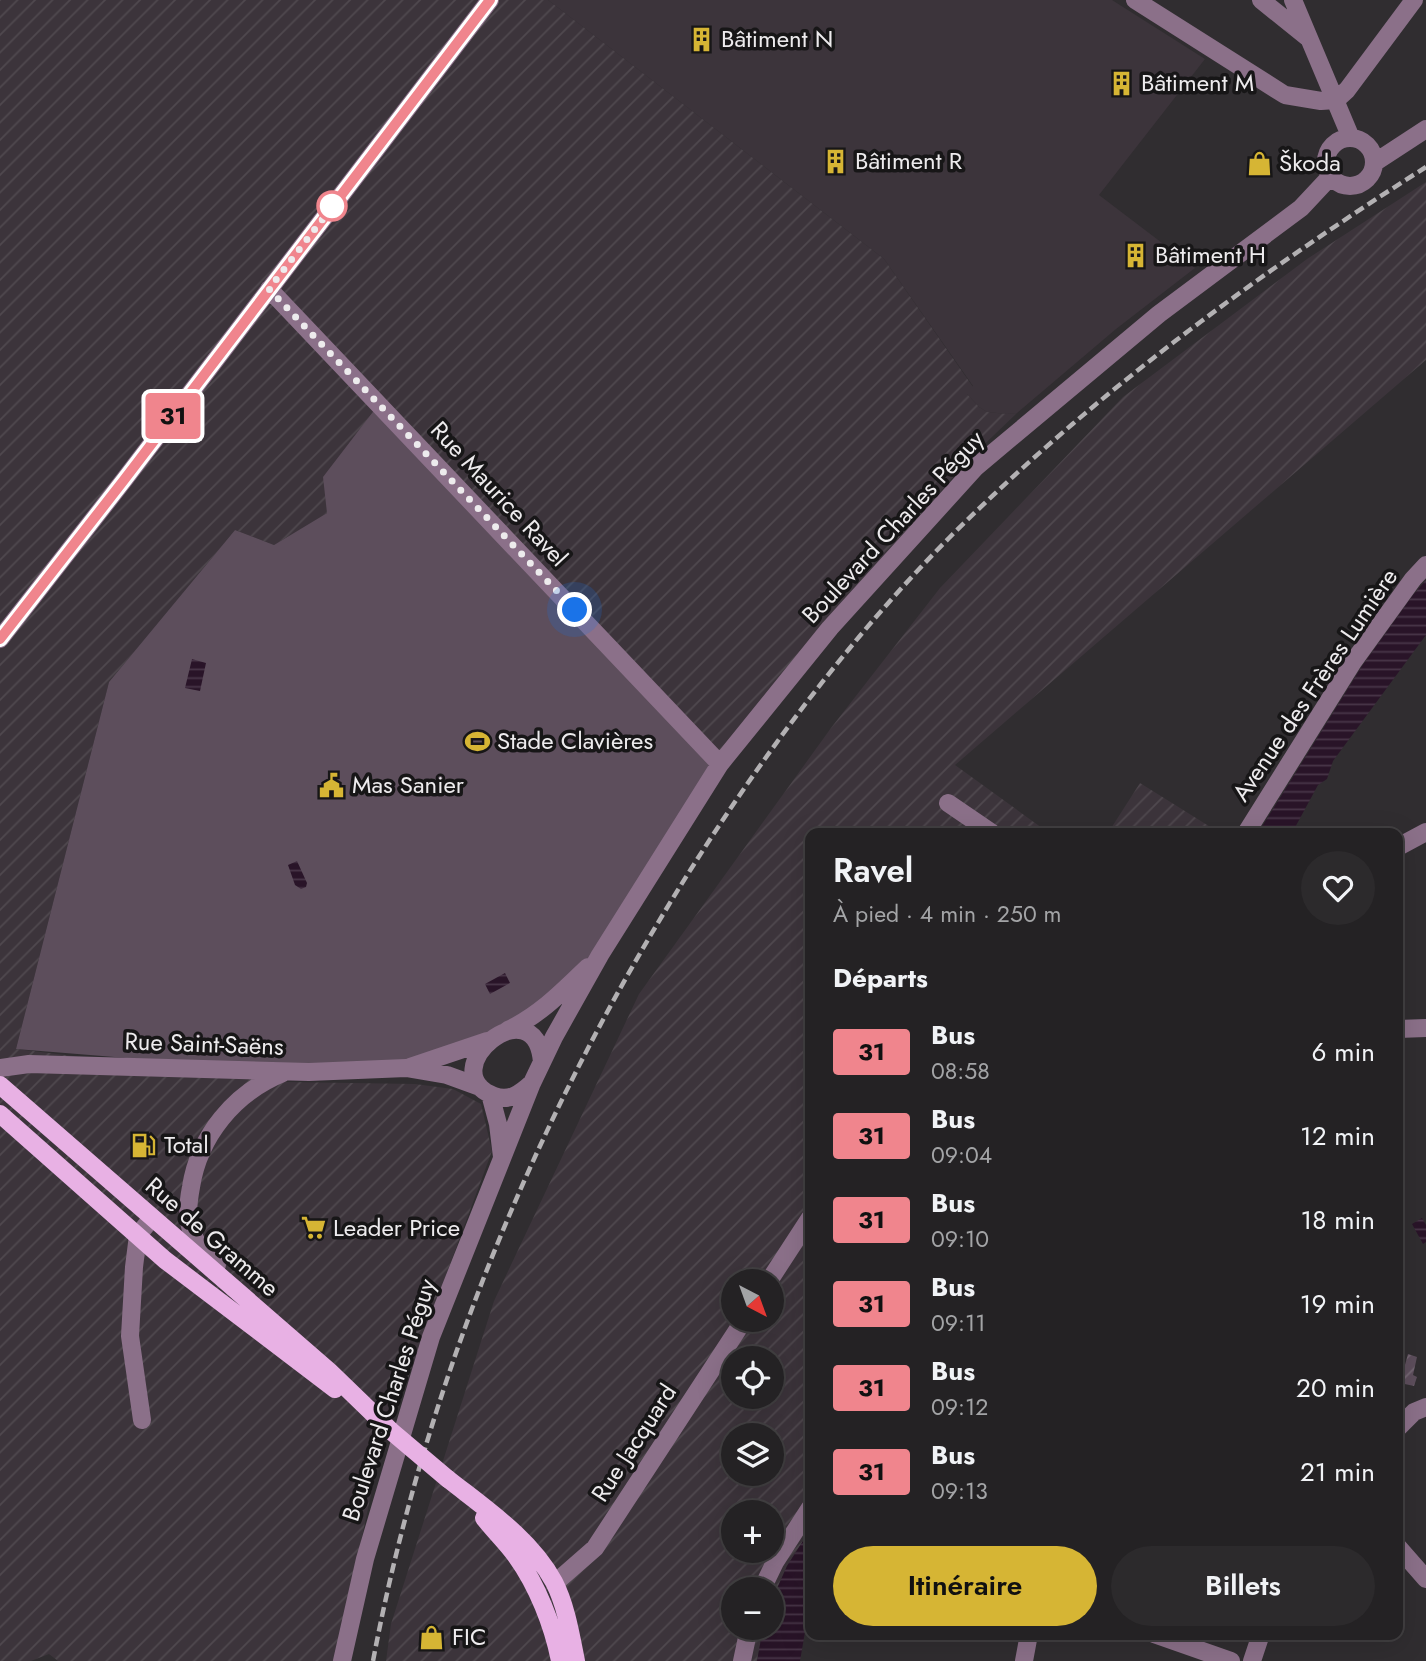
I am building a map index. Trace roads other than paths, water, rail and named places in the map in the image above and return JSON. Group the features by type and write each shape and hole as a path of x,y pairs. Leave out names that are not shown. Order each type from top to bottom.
{"main road":[{"name":"Rue de Gramme","path":"0,1085 329,1371 390,1430"},
{"name":"Rue de Gramme","path":"0,1114 165,1260 390,1430 499,1519 538,1558 555,1583 576,1661"},
{"name":"Rue de Gramme","path":"448,1479 516,1556 540,1599 560,1661"}],"street":[{"path":"0,639 489,0"},
{"path":"1135,0 1285,94 1321,101 1336,100 1347,90 1415,0"},
{"path":"1261,0 1309,39"},
{"path":"1293,0 1351,138"},
{"path":"1374,163 1367,146 1351,138 1338,141 1328,151 1325,164 1329,177 1339,184 1350,187 1362,183 1370,175 1374,163 1426,129"},
{"name":"Boulevard Charles Péguy","path":"542,1062 600,955 720,764 830,628 976,467 1159,314 1301,208 1329,177"},
{"name":"Rue Maurice Ravel","path":"269,289 720,764"},
{"name":"Avenue des Frères Lumière","path":"1249,828 1353,662 1426,565"},
{"path":"948,803 985,828"},
{"path":"1403,844 1426,832"},
{"name":"Boulevard Charles Péguy","path":"504,1032 525,1022 553,1001 600,955"},
{"path":"1403,1029 1426,1028"},
{"path":"485,1091 510,1098 522,1093 533,1083 542,1062 537,1041 525,1031 504,1032 487,1041 474,1063 475,1075 485,1091 498,1124 503,1160"},
{"name":"Rue Saint-Saëns","path":"406,1068 487,1041"},
{"name":"Rue Saint-Saëns","path":"0,1068 29,1064 288,1071 406,1068 447,1075 485,1091"},
{"path":"288,1071 270,1078 240,1098 214,1126 194,1165 187,1207 192,1234 202,1250 329,1371"},
{"name":"Boulevard Charles Péguy","path":"342,1661 365,1559 431,1337 533,1083"},
{"path":"142,1420 130,1336 138,1235 152,1218"},
{"path":"777,1269 805,1226"},
{"name":"Rue Jacquard","path":"555,1583 595,1548 736,1332"},
{"path":"1403,1423 1415,1412 1426,1407"},
{"path":"768,1577 805,1516"},
{"path":"1403,1553 1426,1578"},
{"path":"742,1661 746,1640"},
{"path":"1024,1661 1028,1640"},
{"path":"1173,1640 1231,1661"},
{"path":"1252,1661 1259,1640"}],"railway":[{"path":"373,1661 396,1555 458,1346 497,1244 541,1144 589,1046 641,951 726,815 784,732 847,652 914,575 1004,485 1060,435 1177,339 1238,294 1426,167"}],"place":[{"name":"Bâtiment N","path":"701,39"},
{"name":"Bâtiment M","path":"1121,83"},
{"name":"Bâtiment R","path":"835,161"},
{"name":"Škoda","path":"1259,163"},
{"name":"Bâtiment H","path":"1135,255"},
{"name":"Stade Clavières","path":"477,741"},
{"name":"Mas Sanier","path":"332,785"},
{"name":"Total","path":"144,1145"},
{"name":"Leader Price","path":"313,1228"},
{"name":"FIC","path":"432,1637"}]}
